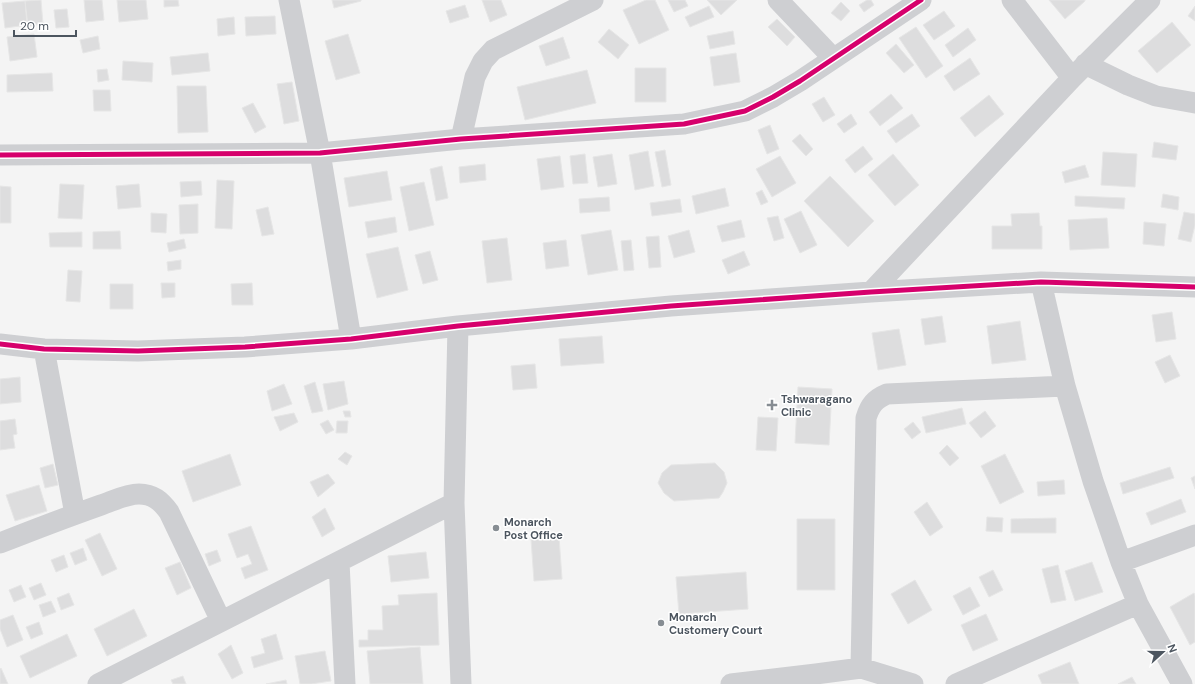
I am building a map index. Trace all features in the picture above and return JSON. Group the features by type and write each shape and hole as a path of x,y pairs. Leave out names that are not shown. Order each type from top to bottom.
{"street":[{"path":"289,0 320,153 351,339"},
{"path":"461,139 475,77 483,61 493,50 593,0"},
{"path":"778,0 833,58"},
{"path":"0,155 320,153 461,139 684,124 745,111 773,97 800,81 921,0"},
{"path":"1012,0 1078,71 1128,85 1156,96 1195,103"},
{"path":"871,292 1078,71 1150,0"},
{"path":"1041,282 1066,386 1093,482 1138,604 1182,684"},
{"path":"0,344 44,349 138,351 245,347 351,339 458,326 671,306 871,292 1041,282 1195,287"},
{"path":"458,326 454,503 461,684"},
{"path":"44,349 75,514"},
{"path":"861,668 866,418 868,409 880,397 887,394 1066,386"},
{"path":"0,543 75,514 132,495 146,495 159,500 169,512 221,621"},
{"path":"98,684 454,503"},
{"path":"1122,562 1195,535"},
{"path":"339,562 345,684"},
{"path":"956,684 1138,604"},
{"path":"731,684 815,679 861,668 913,684"}],"building":[{"path":"41,0 43,24 28,26 25,1"},
{"path":"84,0 102,0 104,20 86,22"},
{"path":"117,0 146,0 148,19 119,22"},
{"path":"164,0 178,0 179,6 164,7"},
{"path":"332,0 361,0 361,1 334,8"},
{"path":"482,0 501,0 507,15 490,22"},
{"path":"646,0 655,0 669,30 639,44 623,10"},
{"path":"668,0 685,0 688,6 674,12"},
{"path":"707,0 737,0 721,15"},
{"path":"867,0 871,0 874,5 864,12 859,5"},
{"path":"1049,0 1085,0 1085,1 1065,19"},
{"path":"25,1 27,25 5,28 2,3"},
{"path":"841,2 850,11 841,21 831,13"},
{"path":"465,5 469,17 450,23 446,11"},
{"path":"709,6 714,17 690,27 685,17"},
{"path":"1195,6 1195,21 1188,16"},
{"path":"67,9 69,27 56,28 54,10"},
{"path":"944,11 955,26 934,40 923,25"},
{"path":"275,16 276,34 246,36 245,17"},
{"path":"234,17 235,34 218,36 217,19"},
{"path":"777,19 795,37 787,46 768,27"},
{"path":"1172,22 1191,45 1157,73 1138,51"},
{"path":"916,27 943,66 926,78 899,38"},
{"path":"968,28 976,40 953,57 945,45"},
{"path":"609,29 629,45 618,59 598,42"},
{"path":"733,31 735,44 710,49 707,36"},
{"path":"34,34 37,57 10,61 7,37"},
{"path":"348,34 360,73 336,80 325,41"},
{"path":"98,36 100,49 83,53 80,40"},
{"path":"563,37 570,58 546,66 539,46"},
{"path":"896,44 914,65 904,73 886,53"},
{"path":"208,53 210,71 172,75 170,57"},
{"path":"736,53 740,82 714,86 710,57"},
{"path":"970,58 980,74 954,91 944,76"},
{"path":"123,61 153,63 152,82 122,80"},
{"path":"635,68 666,68 666,102 635,102"},
{"path":"107,69 109,80 98,82 97,70"},
{"path":"587,70 596,103 525,120 517,87"},
{"path":"52,73 53,91 7,92 7,75"},
{"path":"292,82 299,121 284,124 277,84"},
{"path":"177,86 206,86 208,132 178,133"},
{"path":"93,90 110,90 111,111 94,111"},
{"path":"891,94 903,108 880,126 869,112"},
{"path":"989,95 1004,114 975,137 960,118"},
{"path":"824,97 835,115 823,122 812,104"},
{"path":"253,103 266,127 255,133 242,108"},
{"path":"851,114 857,124 844,133 837,124"},
{"path":"912,114 920,126 896,143 887,131"},
{"path":"770,125 779,149 767,154 758,130"},
{"path":"800,134 813,149 806,156 792,141"},
{"path":"1154,142 1178,146 1176,160 1152,157"},
{"path":"863,146 873,159 855,173 845,160"},
{"path":"665,150 671,185 662,187 655,152"},
{"path":"648,151 654,186 635,190 629,155"},
{"path":"1103,152 1137,154 1135,187 1101,185"},
{"path":"585,154 588,183 573,184 570,156"},
{"path":"612,154 617,184 598,187 593,157"},
{"path":"893,154 919,185 895,206 868,175"},
{"path":"560,156 564,187 541,190 537,159"},
{"path":"780,156 796,183 772,197 756,169"},
{"path":"485,164 486,180 460,183 459,167"},
{"path":"1085,165 1089,177 1065,183 1062,172"},
{"path":"442,166 448,198 436,201 430,169"},
{"path":"387,171 392,200 349,207 344,178"},
{"path":"830,176 874,221 848,247 804,201"},
{"path":"217,180 234,181 232,229 215,228"},
{"path":"201,181 202,195 181,197 180,182"},
{"path":"424,182 434,225 409,231 400,187"},
{"path":"60,184 84,185 82,219 58,218"},
{"path":"139,184 141,207 118,209 116,186"},
{"path":"0,186 11,187 11,223 0,223"},
{"path":"725,188 729,206 696,214 692,196"},
{"path":"762,190 768,202 761,205 756,193"},
{"path":"1163,194 1179,197 1178,210 1161,207"},
{"path":"1075,196 1125,198 1124,209 1075,206"},
{"path":"609,197 610,211 580,213 579,199"},
{"path":"680,199 682,212 652,216 650,203"},
{"path":"198,204 198,233 180,234 179,205"},
{"path":"268,207 274,234 262,236 256,210"},
{"path":"801,211 817,245 800,253 784,219"},
{"path":"1184,212 1195,214 1195,225 1191,242 1178,239"},
{"path":"151,213 167,214 166,233 151,232"},
{"path":"1039,213 1040,226 1042,226 1042,249 992,249 992,226 1012,226 1011,214"},
{"path":"778,216 784,238 774,241 767,218"},
{"path":"395,217 397,232 368,238 365,222"},
{"path":"1107,218 1109,248 1070,250 1068,220"},
{"path":"741,220 745,237 722,242 717,226"},
{"path":"1144,222 1166,224 1164,246 1143,244"},
{"path":"611,230 618,270 588,275 581,235"},
{"path":"689,230 695,252 674,258 668,236"},
{"path":"120,231 121,249 93,249 93,232"},
{"path":"82,232 82,247 50,247 49,233"},
{"path":"659,236 661,267 649,268 646,237"},
{"path":"507,238 512,280 487,283 482,241"},
{"path":"184,239 186,248 169,252 167,243"},
{"path":"566,240 569,266 546,269 543,243"},
{"path":"631,240 634,270 624,271 621,241"},
{"path":"398,247 408,290 377,298 366,254"},
{"path":"430,251 438,280 423,284 415,255"},
{"path":"744,251 750,265 728,274 722,260"},
{"path":"181,260 181,269 168,271 167,262"},
{"path":"68,270 82,271 80,302 66,301"},
{"path":"161,283 175,283 175,297 162,298"},
{"path":"252,283 253,305 232,305 231,284"},
{"path":"110,284 133,284 133,309 110,309"},
{"path":"1172,312 1176,339 1156,342 1152,315"},
{"path":"942,316 946,342 925,345 921,319"},
{"path":"1020,321 1026,360 992,364 987,326"},
{"path":"899,329 906,365 878,370 872,333"},
{"path":"602,336 604,363 561,366 559,339"},
{"path":"1170,355 1180,376 1165,383 1155,362"},
{"path":"535,364 537,388 513,390 511,366"},
{"path":"20,377 21,402 0,404 0,379"},
{"path":"344,381 348,404 328,410 323,384"},
{"path":"315,382 323,411 312,413 304,386"},
{"path":"284,384 292,404 272,411 267,391"},
{"path":"798,387 832,389 829,445 795,443"},
{"path":"962,408 966,424 926,433 922,417"},
{"path":"343,411 350,411 351,417 345,417"},
{"path":"985,411 996,426 981,438 969,423"},
{"path":"294,413 298,422 280,431 274,417"},
{"path":"758,417 778,418 776,451 756,450"},
{"path":"15,419 17,434 13,435 15,448 0,450 0,421"},
{"path":"328,420 334,430 326,434 320,424"},
{"path":"337,421 348,421 347,433 336,433"},
{"path":"913,422 921,432 912,439 904,429"},
{"path":"947,445 959,458 950,466 939,453"},
{"path":"345,452 352,456 347,465 338,459"},
{"path":"230,454 241,485 193,502 182,471"},
{"path":"1005,454 1024,492 1000,504 981,466"},
{"path":"715,463 724,472 727,483 719,498 674,501 664,493 658,483 662,473 671,465"},
{"path":"53,464 58,485 45,488 40,468"},
{"path":"1170,467 1174,478 1123,494 1120,483"},
{"path":"328,474 335,483 318,497 310,482"},
{"path":"1195,476 1195,489 1191,478"},
{"path":"1064,480 1065,494 1038,496 1037,482"},
{"path":"39,485 47,511 15,521 6,495"},
{"path":"1181,499 1186,512 1151,525 1146,513"},
{"path":"927,502 943,527 930,536 914,512"},
{"path":"325,508 335,529 322,537 312,517"},
{"path":"987,517 1003,518 1002,532 986,531"},
{"path":"1056,518 1056,533 1011,533 1011,519"},
{"path":"797,519 835,519 835,590 797,590"},
{"path":"251,526 268,570 245,579 241,568 252,564 248,554 237,558 228,534"},
{"path":"100,533 117,569 102,576 85,540"},
{"path":"559,537 562,579 534,581 531,539"},
{"path":"83,548 87,560 75,565 70,553"},
{"path":"217,550 221,561 209,566 205,554"},
{"path":"426,552 429,578 391,582 388,556"},
{"path":"64,555 68,567 56,572 51,560"},
{"path":"180,562 191,588 177,595 165,568"},
{"path":"1092,562 1103,592 1075,601 1065,571"},
{"path":"1058,565 1066,600 1051,603 1042,569"},
{"path":"993,570 1003,590 989,597 979,577"},
{"path":"746,572 748,609 679,614 676,577"},
{"path":"915,580 932,610 908,624 891,594"},
{"path":"41,583 46,595 34,600 29,588"},
{"path":"21,585 26,597 14,602 9,590"},
{"path":"970,587 980,606 963,615 953,596"},
{"path":"69,593 74,605 61,610 57,598"},
{"path":"437,593 439,645 359,647 359,640 368,640 368,630 383,630 382,606 399,605 398,595"},
{"path":"1194,593 1195,642 1190,645 1170,607"},
{"path":"51,601 56,612 43,617 39,605"},
{"path":"134,609 147,636 107,656 94,629"},
{"path":"986,614 998,640 973,651 961,625"},
{"path":"13,615 23,640 7,647 0,629 0,620"},
{"path":"39,622 43,634 31,639 26,627"},
{"path":"67,634 77,656 30,678 20,656"},
{"path":"276,634 283,659 254,668 251,657 265,653 261,639"},
{"path":"231,645 243,673 232,679 218,654"},
{"path":"420,647 423,684 370,684 367,651"},
{"path":"325,651 331,681 300,684 295,656"},
{"path":"1070,662 1079,684 1042,684 1038,675"},
{"path":"1,668 8,684 0,684"},
{"path":"183,676 186,684 173,684 171,680"},
{"path":"1132,677 1136,684 1118,684"},
{"path":"286,680 287,684 266,684"}],"cycle path":[{"path":"0,155 320,153 461,139 684,124 745,111 773,97 800,81 921,0"},
{"path":"0,344 44,349 138,351 245,347 351,339 458,326 671,306 871,292 1041,282 1195,287"}],"place":[{"name":"Tshwaragano Clinic","path":"772,405"},
{"name":"Monarch Post Office","path":"496,528"},
{"name":"Monarch Customery Court","path":"661,623"}]}
